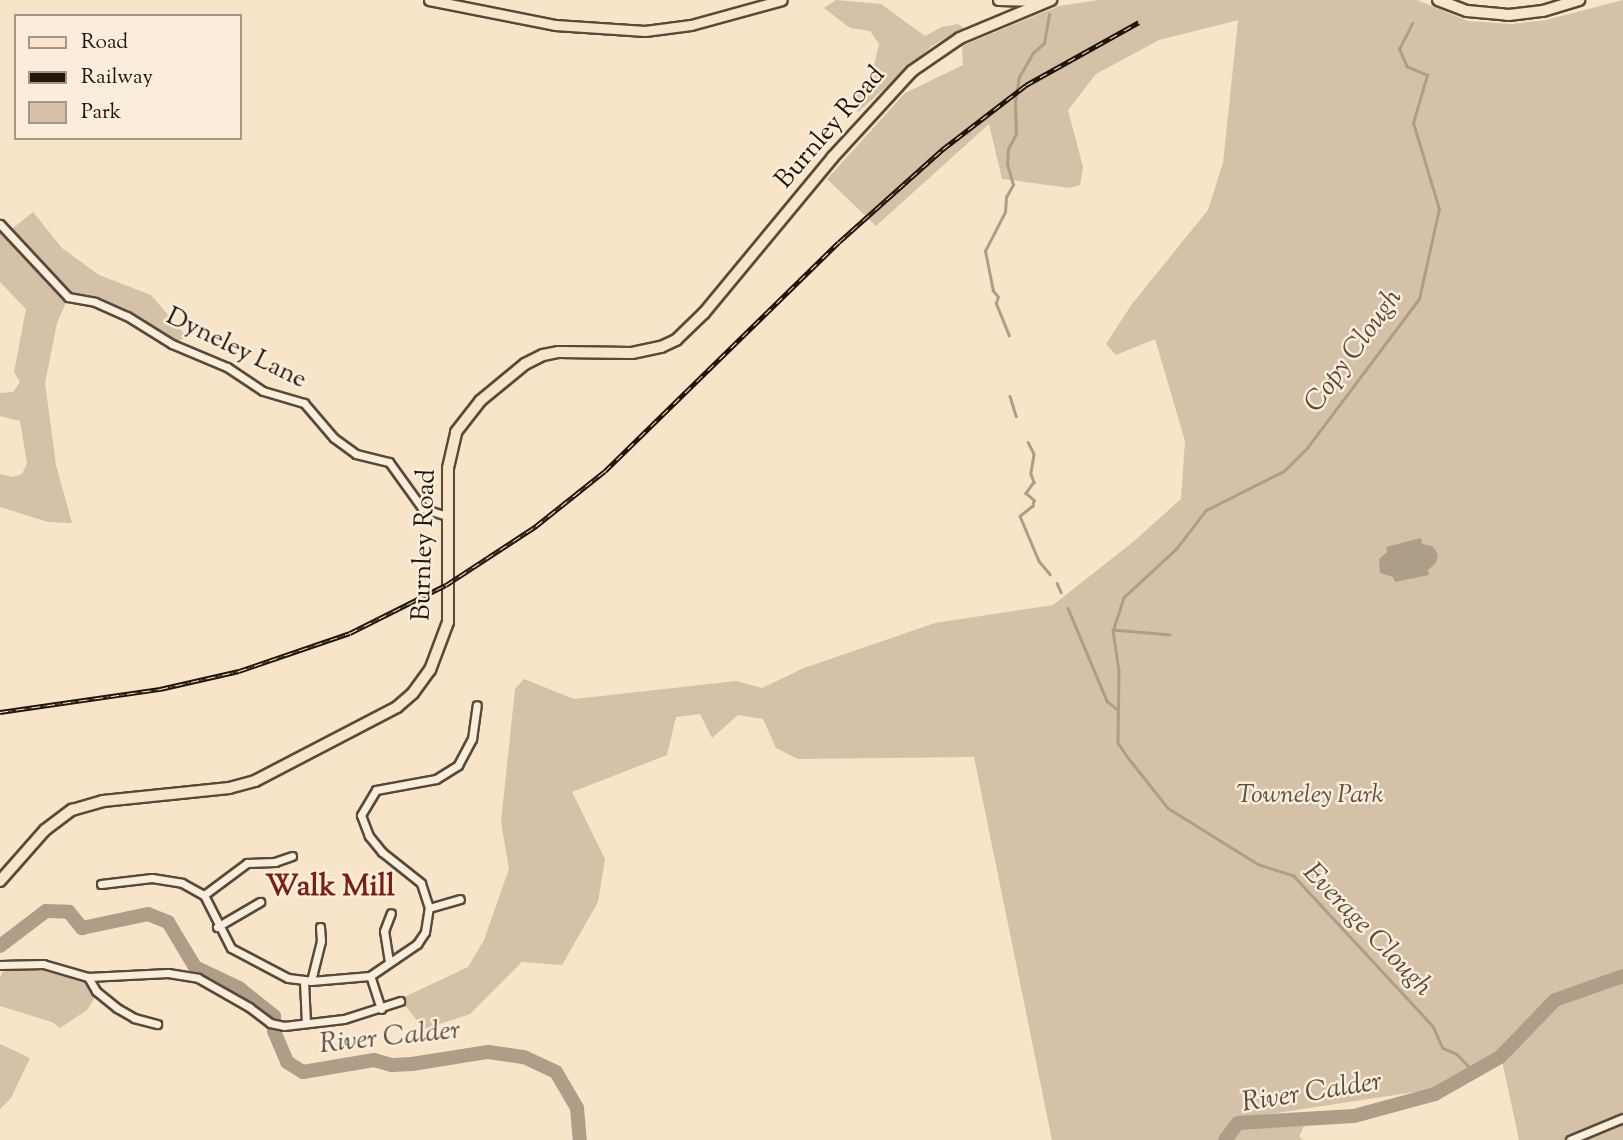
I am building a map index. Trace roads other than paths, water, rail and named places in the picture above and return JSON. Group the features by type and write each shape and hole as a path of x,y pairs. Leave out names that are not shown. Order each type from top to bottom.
{"highway":[{"path":"1438,0 1467,11 1508,15 1542,11 1579,0"},
{"name":"Burnley Road","path":"0,881 45,830 72,810 103,801 229,788 255,780 397,707 413,693 430,670 448,622 449,468 456,432 480,401 525,364 543,355 559,352 632,353 661,347 676,340 704,313 832,158 904,78 960,38 1030,11 1047,1"}],"main road":[{"path":"429,0 517,20 604,30 645,31 691,25 782,0"},
{"path":"998,0 1047,1"}],"street":[{"name":"Dyneley Lane","path":"0,224 68,298 95,302 127,316 172,344 227,367 263,391 303,404 334,438 356,454 389,462 422,508 447,516"},
{"path":"101,884 152,878 182,883 204,895 217,927 231,948 288,978 308,981 370,976 417,944 425,932 429,908 421,883 382,852 369,836 361,815 376,790 436,779 458,765 472,739 477,705"},
{"path":"204,895 247,863 275,862 292,856"},
{"path":"429,908 460,899"},
{"path":"217,927 260,902"},
{"path":"389,962 384,931 391,914"},
{"path":"306,1023 308,981 321,941 320,927"},
{"path":"0,965 43,964 88,976 168,973 198,978 249,1007 270,1023 284,1026 344,1019 400,1001"},
{"path":"88,976 96,991 117,1008 134,1018 157,1024"},
{"path":"370,976 381,1009"},
{"path":"1570,1140 1623,1118"}],"waterway":[{"path":"1009,336 996,303 998,297 993,291 985,251 1005,212 1006,197 1013,185 1007,164 1008,149 1016,134 1015,102 1019,77 1033,53 1044,43 1049,14"},
{"name":"Copy Clough","path":"1113,630 1124,597 1176,549 1206,510 1284,471 1307,448 1419,299 1439,209 1413,123 1427,75 1407,67 1399,49 1412,23"},
{"name":"Everage Clough","path":"1010,396 1016,416"},
{"path":"1028,442 1034,454 1031,474 1034,482 1026,493 1034,500 1033,506 1020,516 1039,561 1050,574"},
{"path":"1057,583 1061,592"},
{"path":"1068,608 1107,701 1118,710"},
{"name":"Everage Clough","path":"1170,635 1113,630 1119,671 1118,743 1168,808 1258,864 1294,876 1433,1026 1443,1048 1457,1054 1474,1072"},
{"name":"River Calder","path":"0,946 46,911 69,912 82,928 148,914 168,922 195,967 239,988 274,1016 274,1031 287,1062 303,1072 374,1060 392,1065 412,1064 488,1052 524,1057 556,1072 577,1108 580,1140"},
{"name":"River Calder","path":"1225,1140 1238,1123 1354,1116 1435,1094 1500,1057 1555,1000 1623,976"}],"railway":[{"path":"0,712 160,689 239,671 350,633 446,585 536,526 605,471 839,242 943,149 1026,85 1139,22"}],"district":[{"name":"Walk Mill","path":"330,888"}],"park label":[{"name":"Towneley Park","path":"1310,796"}]}
